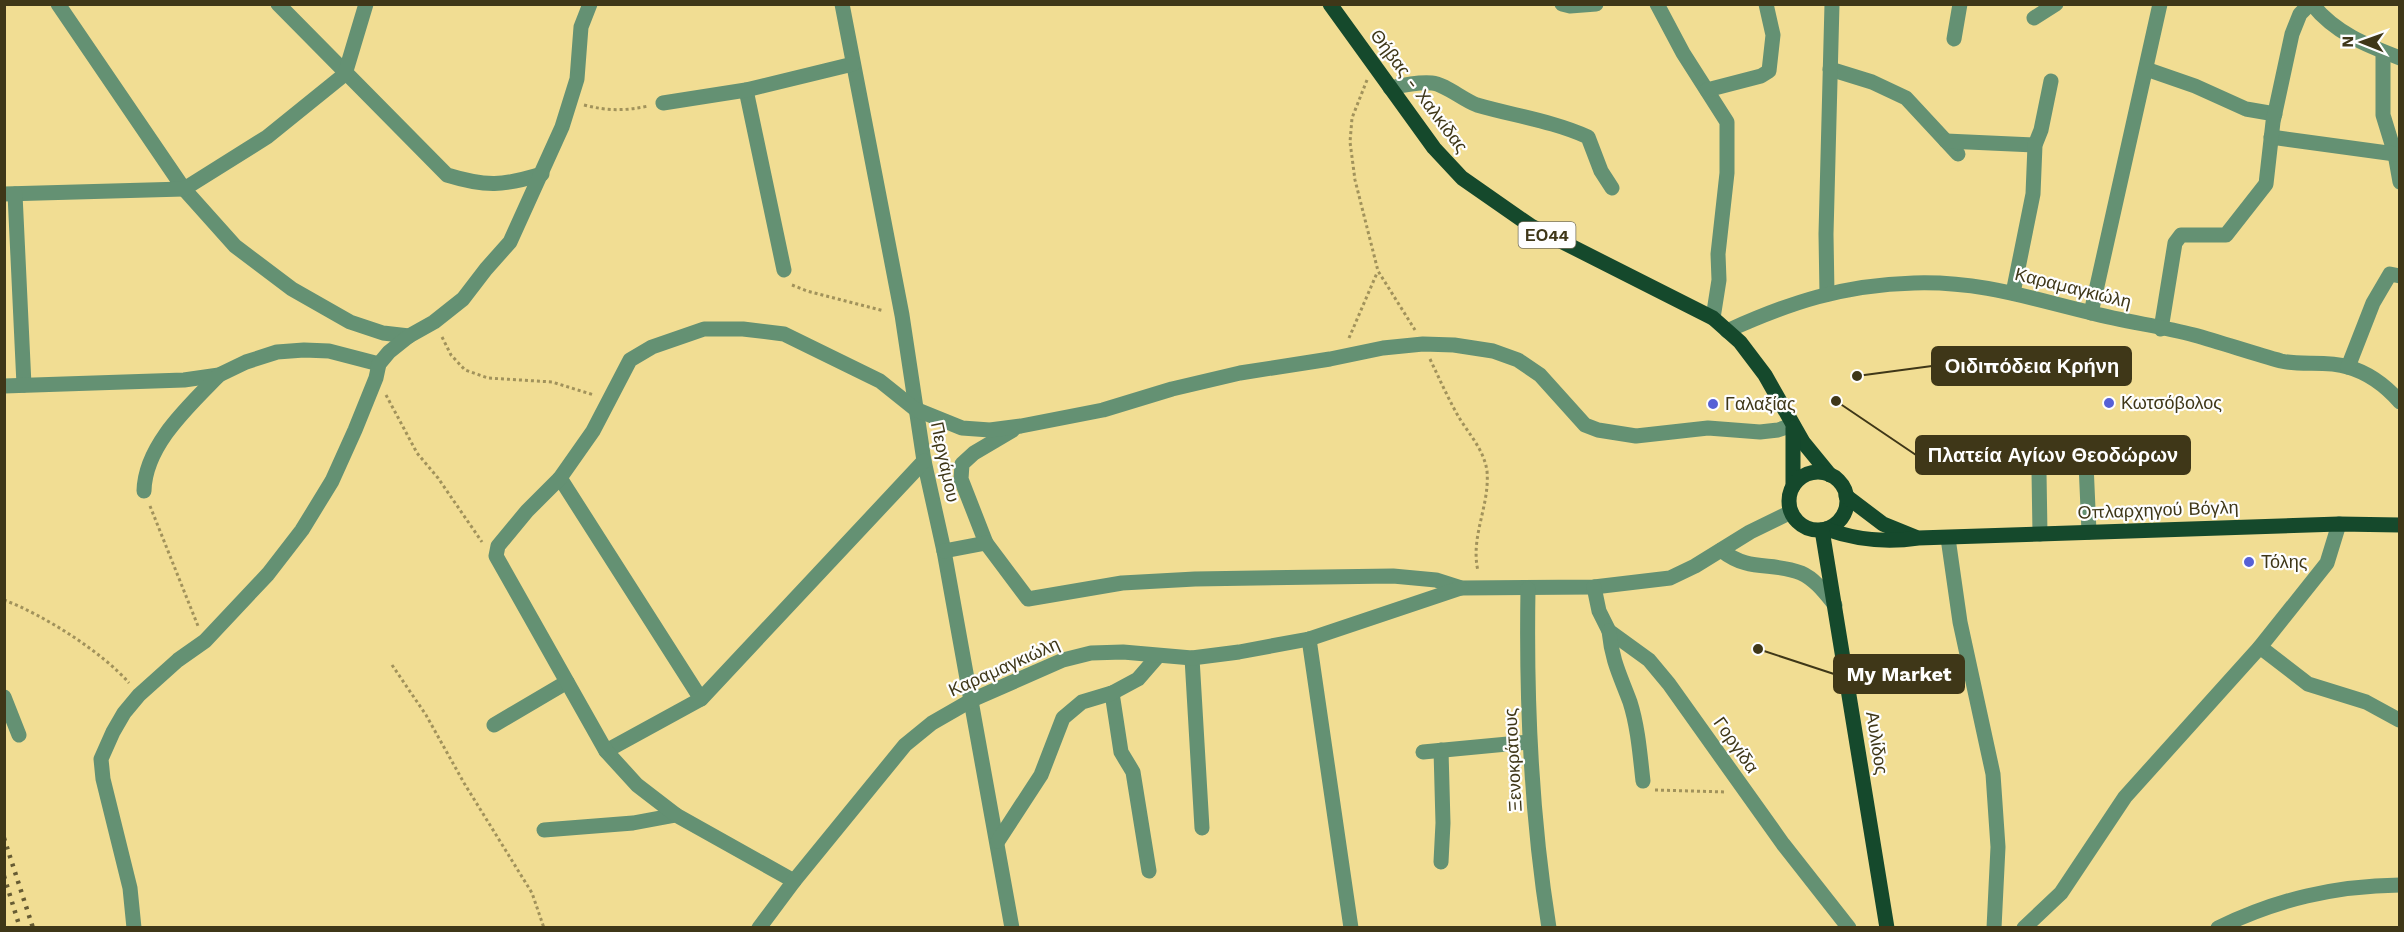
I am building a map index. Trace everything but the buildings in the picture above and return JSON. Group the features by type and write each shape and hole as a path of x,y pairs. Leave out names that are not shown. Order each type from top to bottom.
{"main road":[{"name":"Θήβας - Χαλκίδας","path":"1330,4 1434,148 1462,178 1531,226 1713,318 1740,342 1765,375 1810,453 1830,475"},
{"name":"Θήβας - Χαλκίδας","path":"1792,425 1793,486"},
{"path":"1793,486 1805,475 1814,472 1830,475"},
{"name":"ΕΟ44","path":"1830,475 1843,487 1846,496"},
{"name":"ΕΟ44","path":"1791,512 1789,495 1793,486"},
{"path":"1791,512 1795,519 1807,528 1824,529 1834,525 1845,512 1846,496"},
{"name":"Οπλαρχηγού Βόγλη","path":"1846,496 1883,524 1918,538"},
{"name":"Οπλαρχηγού Βόγλη","path":"1824,529 1880,541 2339,524 2400,525"},
{"name":"Αυλίδος","path":"1824,529 1887,927"}],"street":[{"path":"58,4 184,189 235,246 292,289 350,322 383,333 409,336"},
{"path":"278,4 447,175 471,183 494,185 542,174"},
{"path":"24,385 10,194 184,189 267,137 345,74 366,4"},
{"path":"134,927 130,888 105,793 101,759 124,713 139,695 178,660 205,641 268,574 302,530 332,481 377,371 389,352 409,336 434,322 463,299 510,242 556,144 571,101 577,79 580,27 590,4"},
{"name":"Περγάμου","path":"842,4 902,315 924,461 944,550 1012,927"},
{"path":"1562,4 1570,6 1596,4"},
{"path":"1657,4 1683,53 1726,122 1728,140 1718,254 1719,280 1713,318"},
{"path":"1707,90 1761,76 1769,71 1773,34 1766,4"},
{"path":"1827,294 1826,234 1832,4"},
{"path":"1954,39 1960,4"},
{"path":"2034,18 2056,4"},
{"path":"2091,313 2160,4"},
{"path":"2161,329 2175,243 2181,234 2226,235 2266,184 2275,114 2292,34 2300,14 2311,4 2325,21 2350,38 2400,58"},
{"path":"2383,52 2383,116 2395,154 2400,182"},
{"path":"663,103 746,90 853,64"},
{"path":"1830,69 1872,82 1906,98 1958,154"},
{"path":"2146,69 2195,86 2246,109 2275,114"},
{"path":"2013,292 2033,194 2035,145 2041,130 2051,81"},
{"path":"1390,88 1435,83 1476,104 1574,130 1588,137 1600,171 1612,188"},
{"path":"746,90 784,270"},
{"path":"2271,137 2395,154"},
{"path":"1946,141 2035,145"},
{"path":"2348,367 2373,303 2390,274 2400,276"},
{"name":"Καραμαγκιώλη","path":"1727,331 1770,311 1813,296 1861,288 1913,283 1948,283 2013,292 2091,313 2192,335 2284,362 2324,363 2348,367 2388,388 2400,402"},
{"path":"794,881 676,815 638,785 606,751 499,565 496,556 498,546 527,511 560,478 593,431 630,360 652,347 704,329 743,329 784,334 880,381 915,409 962,428 990,430 1103,410 1172,389 1240,373 1337,358 1383,348 1423,344 1454,345 1493,351 1518,360 1540,375 1585,425 1598,430 1636,436 1708,428 1760,432 1778,430 1792,425"},
{"path":"4,386 184,380 219,375 246,362 277,352 304,350 329,351 377,371"},
{"path":"144,491 144,474 162,438 219,375"},
{"path":"1021,426 974,453 962,464 961,479 986,543 1028,599 1122,583 1195,579 1393,576 1436,580 1461,588 1594,587 1670,578 1791,512"},
{"path":"2040,534 2039,472 2045,458 2061,451 2078,453 2086,463 2089,532"},
{"path":"606,751 701,699 924,461"},
{"path":"560,478 701,699"},
{"path":"2024,927 2061,893 2125,797 2260,647 2327,564 2339,524"},
{"path":"1948,538 1960,622 1993,774 1998,847 1994,927"},
{"path":"944,550 986,543"},
{"path":"1721,550 1732,559 1747,565 1782,568 1803,574 1823,590 1835,605"},
{"path":"1594,587 1599,611 1609,631 1611,656 1630,704 1638,737 1643,781"},
{"name":"Καραμαγκιώλη","path":"759,927 905,745 932,723 972,700 1063,660 1123,652 1192,657 1239,652 1309,639 1461,588"},
{"name":"Ξενοκράτους","path":"1528,589 1529,742 1540,870 1550,927"},
{"name":"Γοργίδα","path":"1609,631 1649,660 1669,684 1783,844 1850,927"},
{"path":"1309,639 1351,927"},
{"path":"2260,647 2308,684 2366,702 2399,720"},
{"path":"998,841 1041,775 1063,718 1082,702 1112,693 1138,679 1158,656"},
{"path":"1192,657 1202,828"},
{"path":"494,725 567,682"},
{"path":"1112,693 1121,752 1133,772 1149,871"},
{"path":"4,697 19,735"},
{"path":"1423,752 1529,742"},
{"path":"1441,750 1443,823 1441,862"},
{"path":"544,830 633,823 676,815"},
{"path":"2218,927 2282,902 2328,890 2400,885"}],"path":[{"path":"571,101 604,110 630,110 663,103"},
{"path":"784,270 793,286 902,315"},
{"path":"1337,358 1351,334 1378,272"},
{"path":"434,322 451,355 465,370 488,378 552,382 581,393 610,399"},
{"path":"377,371 417,453 444,486 499,565"},
{"path":"144,491 205,641"},
{"path":"4,600 23,607 81,642 125,678 139,695"},
{"path":"392,665 426,715 464,783 532,893 544,927"},
{"path":"1643,781 1647,789 1661,792 1746,793"}],"railway":[{"path":"4,838 33,928"},
{"path":"4,876 20,928"}],"place":[{"name":"Οιδιπόδεια Κρήνη","path":"1857,376"},
{"name":"Πλατεία Αγίων Θεοδώρων","path":"1836,401"},
{"name":"Κωτσόβολος","path":"2109,403"},
{"name":"Γαλαξίας","path":"1713,404"},
{"name":"Τόλης","path":"2249,562"},
{"name":"My Market","path":"1758,649"}]}
